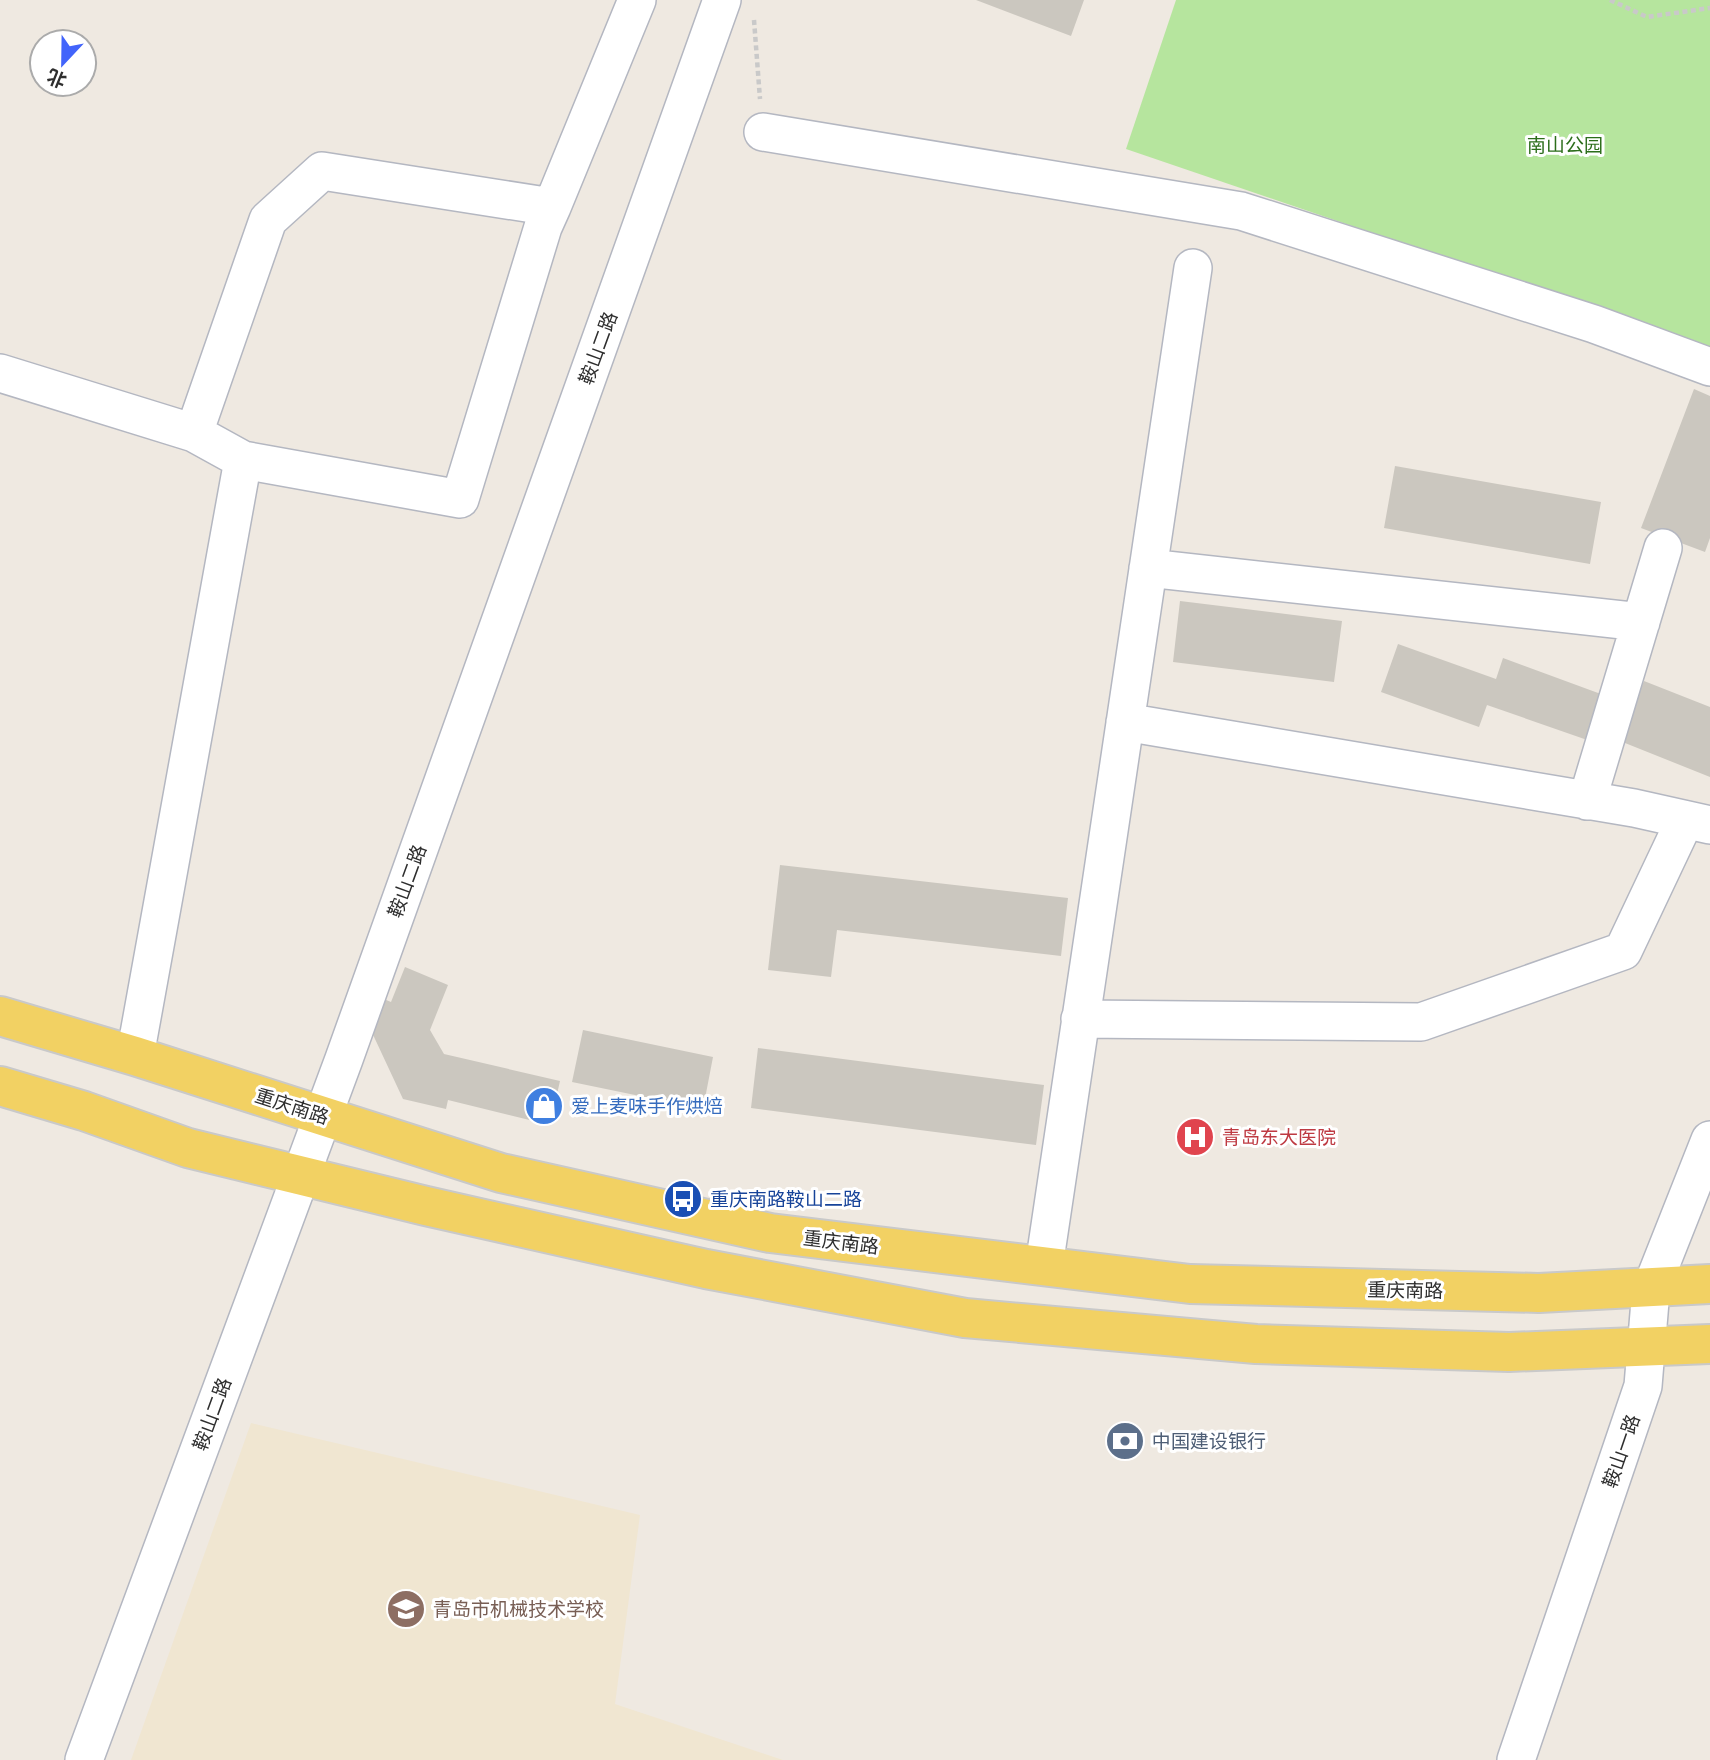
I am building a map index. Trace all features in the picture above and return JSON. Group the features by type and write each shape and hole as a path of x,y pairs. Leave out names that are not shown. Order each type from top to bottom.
{"main road":[{"name":"重庆南路","path":"0,1016 135,1056 501,1173 770,1233 1190,1284 1539,1293 1710,1284"},
{"path":"0,1086 84,1111 188,1148 300,1175 706,1269 965,1318 1256,1343 1509,1352 1710,1345"}],"street":[{"path":"0,373 194,433 243,460 460,499 552,207 637,0"},
{"name":"鞍山二路","path":"84,1760 733,6"},
{"path":"763,132 1241,211 1594,324 1710,367"},
{"path":"194,433 268,220 323,171 552,207"},
{"path":"1044,1266 1193,268"},
{"path":"135,1056 243,460"},
{"path":"1587,801 1663,548"},
{"path":"1148,568 1642,622"},
{"path":"1080,1019 1421,1022 1623,951 1697,822 1125,722"},
{"name":"鞍山一路","path":"1516,1760 1643,1386 1651,1289 1710,1140"}],"path":[{"path":"1610,0 1647,17 1710,8"},
{"path":"733,6 754,19 763,132"}],"shaded area":[{"name":"青岛市机械技术学校","path":"251,1423 640,1515 615,1704 783,1760 131,1760"}],"green space":[{"name":"南山公园","path":"1176,0 1710,0 1710,348 1126,149"}],"building":[{"path":"976,0 1084,0 1071,36"},
{"path":"1694,389 1710,396 1710,538 1705,552 1641,528"},
{"path":"1395,466 1601,502 1590,564 1384,528"},
{"path":"1180,601 1342,621 1334,682 1173,662"},
{"path":"1398,644 1496,679 1503,658 1609,697 1593,742 1487,705 1479,727 1381,692"},
{"path":"1644,681 1710,707 1710,777 1620,741"},
{"path":"780,865 1068,898 1061,956 837,930 831,977 768,970"},
{"path":"405,967 448,985 430,1030 444,1054 560,1081 550,1125 448,1100 446,1109 403,1099 368,1024 379,997 391,1002"},
{"path":"583,1030 713,1057 703,1109 572,1082"},
{"path":"758,1048 1044,1085 1036,1145 751,1108"}],"place":[{"name":"爱上麦味手作烘焙","path":"544,1106"},
{"name":"青岛东大医院","path":"1195,1137"},
{"name":"重庆南路鞍山二路","path":"683,1199"},
{"name":"中国建设银行","path":"1125,1441"},
{"name":"青岛市机械技术学校","path":"406,1609"}]}
